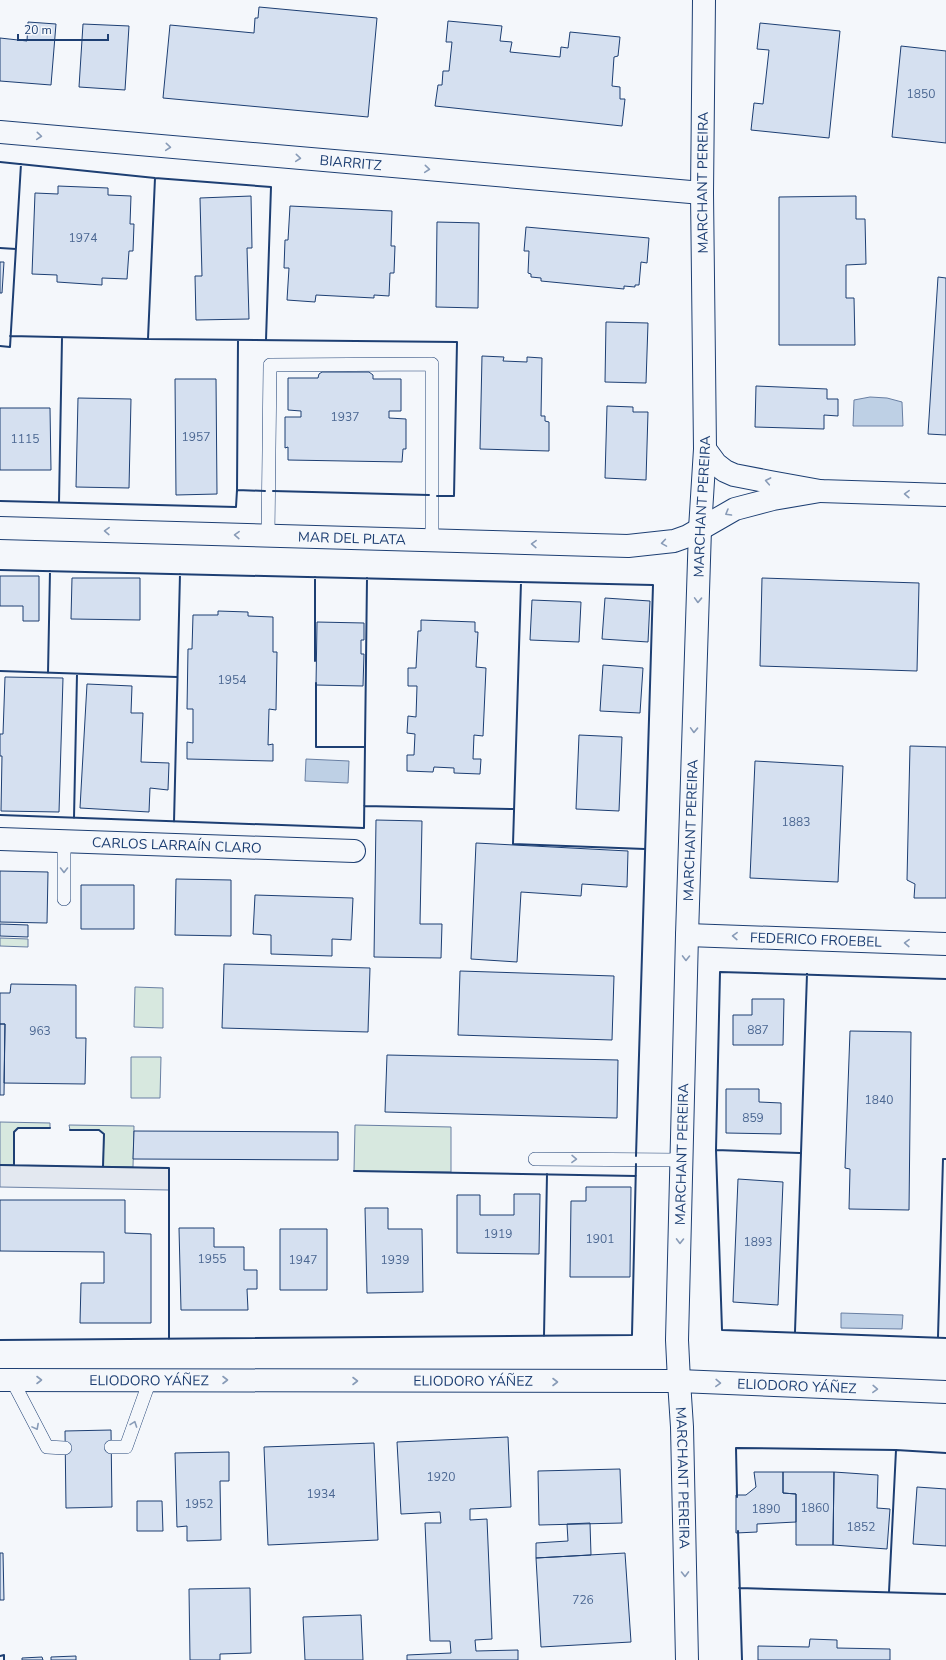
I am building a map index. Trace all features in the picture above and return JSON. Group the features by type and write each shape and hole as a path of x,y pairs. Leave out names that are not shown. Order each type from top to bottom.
{"street":[{"name":"MARCHANT PEREIRA","path":"687,1660 682,1427 677,1340 687,935 700,529 705,449 702,193 704,0"},
{"name":"BIARRITZ","path":"0,132 702,193"},
{"path":"705,449 716,464 734,475 820,491 946,495"},
{"name":"MAR DEL PLATA","path":"0,528 628,546 674,541 688,536 735,510 773,499 820,491"},
{"name":"CARLOS LARRAÍN CLARO","path":"0,839 354,851"},
{"name":"FEDERICO FROEBEL","path":"687,935 946,944"},
{"name":"ELIODORO YÁÑEZ","path":"6,1380 679,1381 946,1392"}],"lane":[{"path":"268,536 270,365 432,364 432,541"},
{"path":"64,842 64,899"},
{"path":"535,1159 682,1160"},
{"path":"6,1380 47,1447 65,1448"},
{"path":"111,1447 126,1447 150,1380"}],"shaded area":[{"path":"0,938 28,939 28,947 0,946"},
{"path":"135,987 163,988 163,1028 134,1027"},
{"path":"131,1057 161,1057 160,1098 131,1098"},
{"path":"0,1122 50,1123 50,1128 18,1128 14,1132 14,1165 0,1165"},
{"path":"69,1125 134,1126 133,1167 103,1167 104,1134 99,1130 70,1130"},
{"path":"355,1125 451,1127 451,1172 354,1171"},
{"path":"0,1165 169,1168 169,1190 0,1187"}],"water":[{"path":"870,397 887,398 902,402 903,426 853,426 854,400"},
{"path":"306,759 349,761 348,783 305,781"},
{"path":"841,1313 903,1315 902,1329 841,1328"}],"building":[{"path":"259,7 377,18 368,117 163,98 170,25 254,33 255,18 258,18"},
{"path":"448,21 502,26 500,41 512,42 510,52 560,57 561,47 568,48 570,32 620,37 618,56 614,57 612,86 620,87 620,99 625,99 622,126 435,106 438,85 442,85 443,71 449,71 452,42 446,42"},
{"path":"28,22 56,24 51,85 0,81 0,38 27,41"},
{"path":"760,23 840,31 829,138 751,130 754,103 763,104 769,50 757,49"},
{"path":"83,24 129,26 125,90 79,87"},
{"path":"901,46 946,51 946,143 892,137"},
{"path":"58,186 108,188 108,195 131,196 130,224 134,224 133,251 129,251 127,279 102,278 102,285 57,282 57,275 32,274 35,193 58,194"},
{"path":"251,196 252,248 247,248 249,319 196,320 195,276 202,276 200,198"},
{"path":"856,196 856,219 865,219 866,264 846,265 846,298 854,298 855,345 779,345 779,197"},
{"path":"290,206 392,211 391,246 395,246 394,273 390,273 389,296 374,295 374,298 316,295 315,302 287,300 289,268 284,268 285,240 288,240"},
{"path":"437,222 479,223 478,308 436,307"},
{"path":"526,227 649,238 647,263 641,262 639,285 635,285 635,287 624,286 624,289 541,281 541,278 531,277 531,274 528,273 529,251 524,251"},
{"path":"0,262 4,262 2,293 0,293"},
{"path":"938,277 946,278 946,435 928,434"},
{"path":"606,322 648,323 646,383 605,382"},
{"path":"482,356 504,357 503,361 527,362 527,357 542,358 541,416 545,416 545,421 549,422 549,451 480,449"},
{"path":"322,372 369,372 373,375 373,379 401,379 401,411 389,411 389,418 406,419 406,449 403,449 402,462 288,460 288,447 285,448 285,417 301,417 301,411 288,410 288,378 318,378 319,374"},
{"path":"175,379 216,379 217,494 176,495"},
{"path":"756,386 827,389 827,399 838,399 838,416 824,415 824,429 755,427"},
{"path":"78,398 131,399 129,488 76,487"},
{"path":"607,406 633,407 633,412 648,412 646,480 605,478"},
{"path":"0,408 50,408 51,470 0,470"},
{"path":"0,576 39,576 39,621 23,621 23,606 0,606"},
{"path":"72,578 140,578 140,620 71,619"},
{"path":"762,578 919,583 917,671 760,666"},
{"path":"605,598 650,601 648,642 602,639"},
{"path":"532,600 581,602 579,642 530,640"},
{"path":"218,611 248,612 248,616 273,617 273,652 277,652 276,710 269,709 268,745 273,744 273,761 187,759 187,742 193,743 193,709 187,709 188,649 192,649 193,615 218,615"},
{"path":"421,620 475,622 475,632 478,632 476,667 486,668 483,736 474,735 473,759 481,759 480,774 454,773 454,768 434,767 433,772 407,771 407,755 414,755 415,734 407,733 408,716 416,717 417,686 408,686 408,668 416,668 418,631 421,631"},
{"path":"317,622 364,623 364,640 361,640 361,654 364,654 363,686 316,685"},
{"path":"603,665 643,668 640,713 600,711"},
{"path":"5,677 63,678 59,812 1,811 2,756 0,756 0,734 3,734"},
{"path":"87,684 132,686 131,713 143,713 141,762 169,763 168,790 150,788 149,812 80,808"},
{"path":"579,735 622,737 619,811 576,809"},
{"path":"910,746 946,747 946,898 914,898 915,884 907,880"},
{"path":"755,761 843,766 838,882 750,878"},
{"path":"376,820 422,821 420,924 442,924 441,958 374,957"},
{"path":"476,843 628,851 627,887 582,884 581,896 521,892 517,962 471,959"},
{"path":"0,871 48,872 47,923 0,922"},
{"path":"176,879 231,880 231,936 175,935"},
{"path":"81,885 134,885 134,929 81,929"},
{"path":"255,895 353,898 351,940 332,939 332,956 271,954 271,935 253,934"},
{"path":"0,924 28,925 28,937 0,936"},
{"path":"224,964 370,968 368,1032 222,1028"},
{"path":"460,971 614,976 612,1040 458,1035"},
{"path":"11,984 76,985 76,1038 86,1038 85,1084 4,1083 5,1024 0,1024 0,993 10,993"},
{"path":"752,999 784,999 783,1045 733,1045 733,1015 752,1015"},
{"path":"0,1024 5,1024 4,1095 0,1095"},
{"path":"850,1031 911,1032 909,1210 849,1209 850,1169 845,1168"},
{"path":"387,1055 618,1060 617,1118 385,1112"},
{"path":"726,1089 759,1089 759,1102 781,1103 781,1134 726,1133"},
{"path":"134,1131 338,1132 338,1160 133,1159"},
{"path":"738,1179 783,1182 778,1305 733,1302"},
{"path":"586,1187 631,1187 630,1277 570,1277 571,1201 586,1201"},
{"path":"514,1194 540,1194 539,1254 457,1253 457,1195 480,1195 480,1215 514,1215"},
{"path":"0,1200 125,1200 125,1233 151,1234 151,1323 80,1323 81,1283 104,1283 104,1252 0,1251"},
{"path":"365,1208 388,1208 388,1229 422,1229 423,1292 367,1293"},
{"path":"179,1228 214,1228 214,1247 244,1247 244,1270 257,1270 257,1289 247,1289 248,1310 181,1310"},
{"path":"280,1229 327,1229 327,1290 280,1290"},
{"path":"111,1430 112,1507 66,1508 65,1431"},
{"path":"508,1437 511,1507 470,1509 470,1520 487,1519 492,1639 475,1640 476,1651 518,1650 518,1660 407,1660 407,1655 451,1653 450,1641 430,1641 425,1523 441,1523 440,1512 401,1514 397,1442"},
{"path":"374,1443 378,1540 268,1545 264,1447"},
{"path":"229,1452 229,1481 220,1481 221,1540 187,1541 187,1526 177,1527 175,1453"},
{"path":"620,1469 622,1523 539,1525 538,1471"},
{"path":"754,1472 783,1472 783,1493 796,1494 796,1522 757,1524 757,1532 736,1533 736,1495 746,1495 756,1487"},
{"path":"783,1472 834,1472 833,1545 796,1545 796,1494 783,1493"},
{"path":"834,1472 878,1475 877,1508 890,1509 887,1549 833,1545"},
{"path":"917,1487 946,1489 946,1546 913,1544"},
{"path":"137,1501 162,1501 163,1531 137,1531"},
{"path":"590,1523 591,1555 536,1558 536,1543 568,1541 567,1524"},
{"path":"0,1553 3,1553 4,1600 0,1600"},
{"path":"625,1553 631,1642 541,1647 536,1558"},
{"path":"250,1588 251,1653 220,1654 220,1660 190,1660 189,1589"},
{"path":"361,1615 363,1660 305,1660 303,1617"},
{"path":"810,1639 837,1640 837,1648 890,1649 890,1660 758,1660 758,1646 809,1647"},
{"path":"76,1656 76,1660 51,1660 51,1657"},
{"path":"42,1657 43,1660 22,1660 22,1658"}],"wall":[{"path":"0,162 155,178 271,187 266,340"},
{"path":"0,346 10,347 21,164"},
{"path":"148,339 155,178"},
{"path":"0,248 16,249"},
{"path":"10,336 457,342 454,496 437,496"},
{"path":"59,502 62,338"},
{"path":"237,492 238,340"},
{"path":"0,501 236,507 237,490 265,491"},
{"path":"273,491 429,495"},
{"path":"0,570 653,585 636,1156"},
{"path":"48,673 50,571"},
{"path":"174,822 180,574"},
{"path":"315,577 315,661"},
{"path":"0,815 364,828 367,578"},
{"path":"521,582 513,844 645,849"},
{"path":"0,671 177,677"},
{"path":"74,818 77,674"},
{"path":"316,683 316,747 365,747"},
{"path":"364,806 513,809"},
{"path":"946,979 720,972 716,1150 722,1330 946,1338"},
{"path":"795,1332 807,974"},
{"path":"14,1165 14,1132 18,1128 50,1128"},
{"path":"70,1130 99,1130 104,1134 103,1167"},
{"path":"716,1150 800,1153"},
{"path":"938,1337 943,1159 946,1159"},
{"path":"0,1340 632,1335 636,1164"},
{"path":"0,1165 169,1168 169,1339"},
{"path":"354,1171 636,1176"},
{"path":"544,1336 547,1174"},
{"path":"737,1497 736,1448 896,1450 946,1453"},
{"path":"889,1592 896,1450"},
{"path":"738,1531 742,1660"},
{"path":"739,1588 946,1594"},
{"path":"0,1656 4,1655 4,1660"}]}
